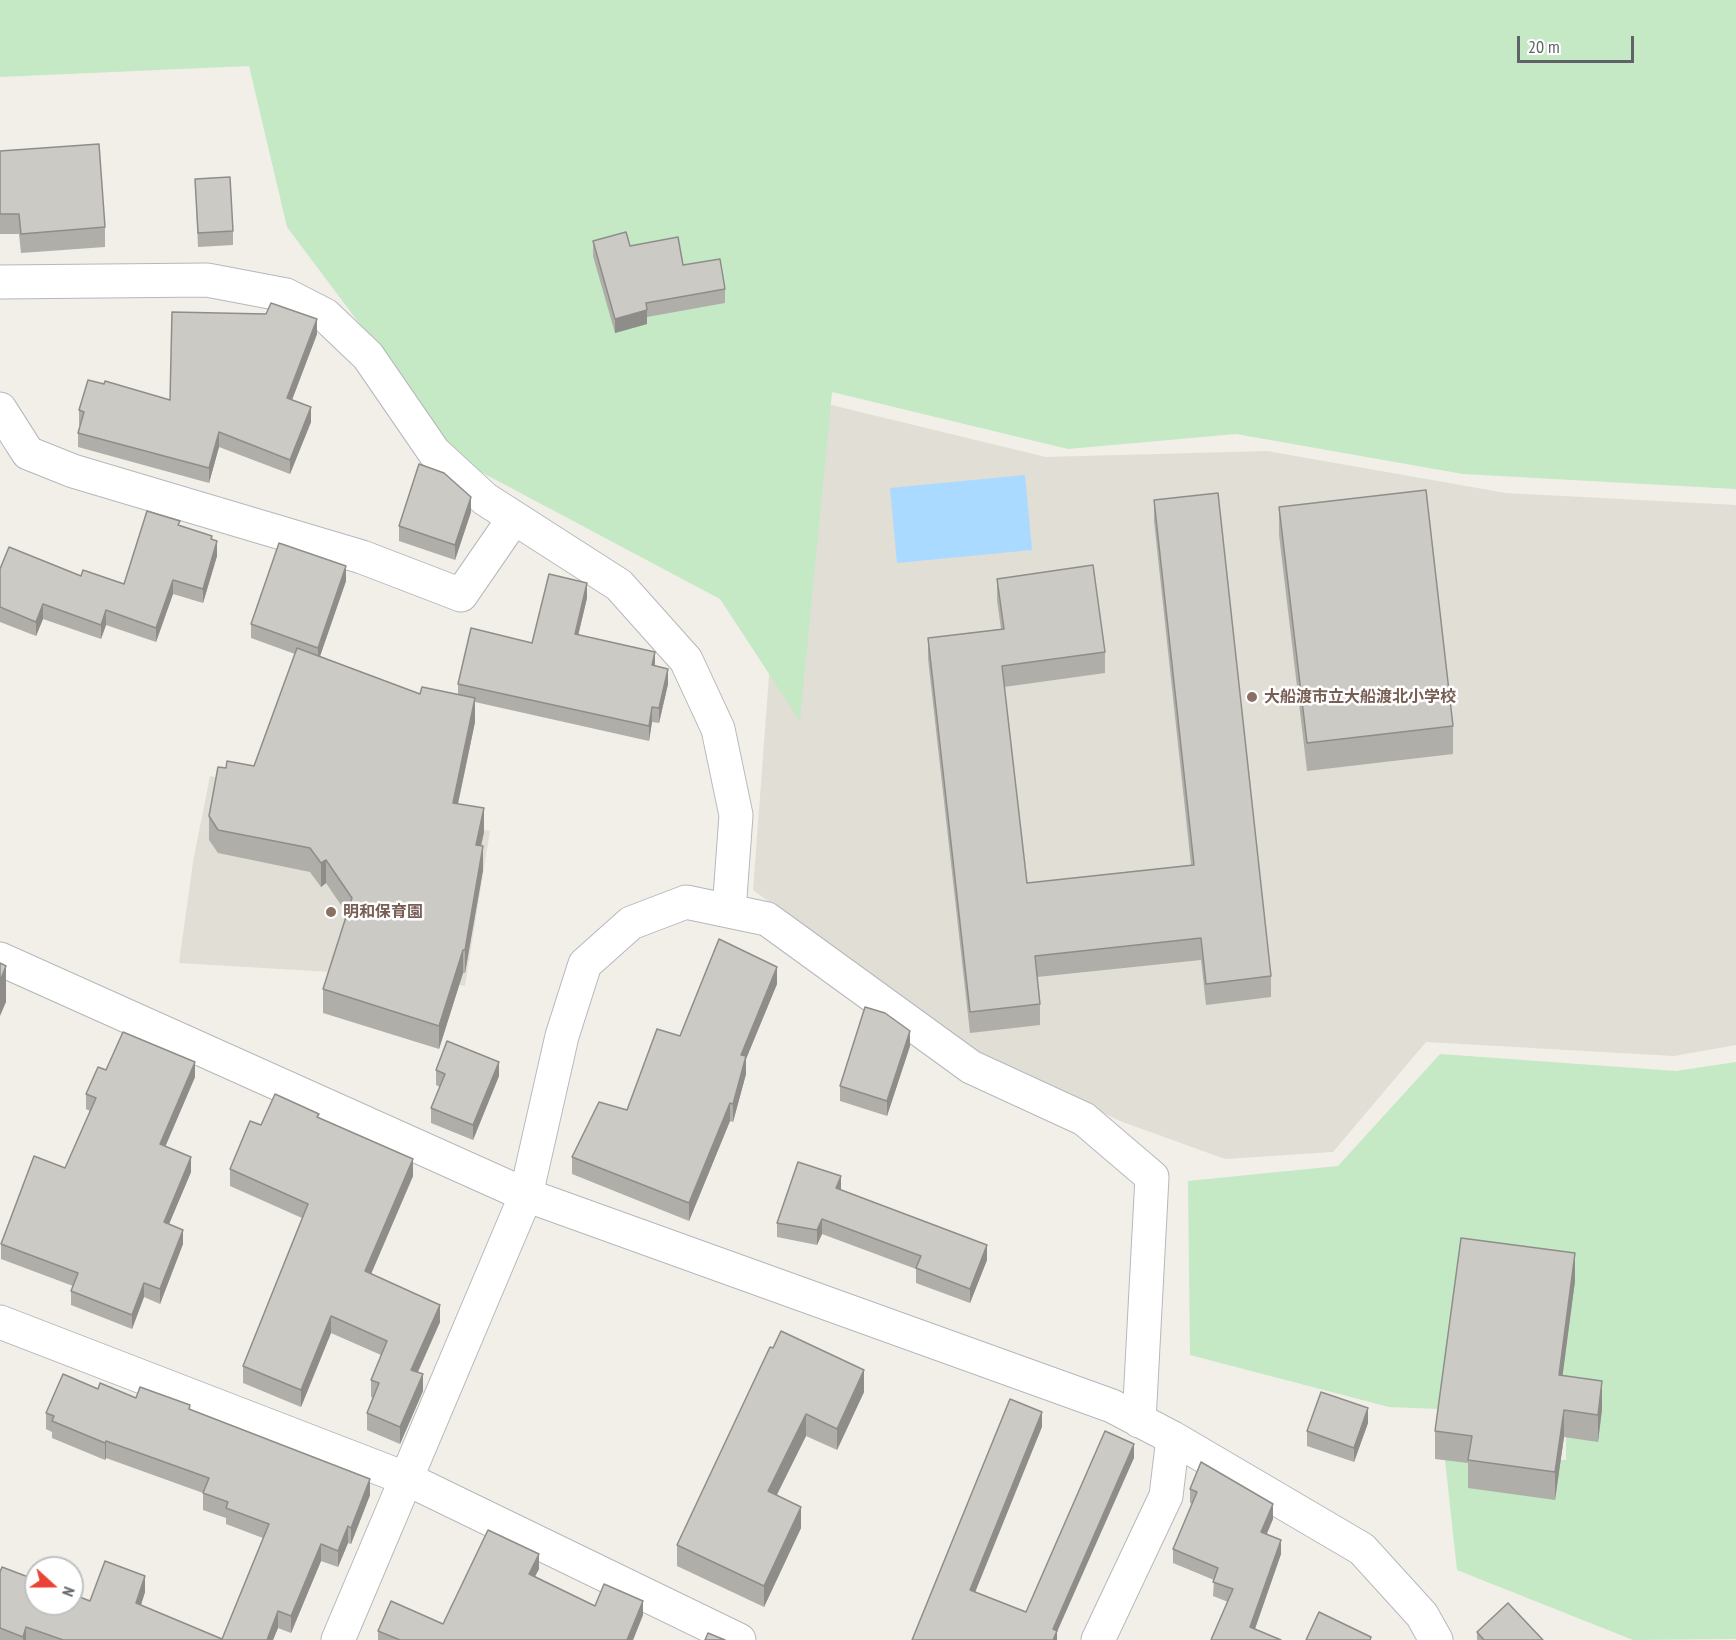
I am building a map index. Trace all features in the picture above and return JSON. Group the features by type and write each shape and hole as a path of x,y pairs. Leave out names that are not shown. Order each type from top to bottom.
{"street":[{"path":"0,282 207,280 286,295 325,315 368,356 434,452 484,499 619,585 687,660 718,729 736,814 729,911"},
{"path":"0,409 28,453 73,471 362,557 461,595 514,518"},
{"path":"338,1640 526,1195 562,1036 585,964 632,923 686,902 767,919 971,1067 1084,1119 1152,1177 1139,1420"},
{"path":"0,959 526,1195 1112,1406 1173,1438 1362,1549 1422,1615 1436,1640"},
{"path":"0,1322 407,1479 739,1640"},
{"path":"1098,1640 1166,1496 1173,1438"}],"shaded area":[{"name":"大船渡市立大船渡北小学校","path":"790,395 1046,457 1267,451 1506,493 1736,505 1736,1045 1674,1056 1426,1042 1333,1152 1225,1159 1120,1121 971,1049 753,890"},
{"name":"明和保育園","path":"210,776 490,831 465,986 399,976 179,963 193,862"}],"green space":[{"path":"0,0 1736,0 1736,489 1463,474 1236,434 1068,449 832,392 800,721 720,599 464,463 287,227 249,66 0,77"},
{"path":"1440,1054 1676,1071 1736,1062 1736,1639 1633,1640 1457,1570 1445,1460 1566,1460 1566,1414 1389,1407 1190,1355 1188,1181 1338,1166"}],"water":[{"path":"1025,475 1032,550 897,563 890,488"}],"building":[{"path":"99,144 105,227 21,234 19,214 0,214 0,151"},
{"path":"230,177 233,231 198,233 195,179"},
{"path":"626,232 630,246 678,237 683,265 720,259 725,289 646,303 647,310 615,319 593,241"},
{"path":"271,303 317,319 287,398 311,407 290,460 219,432 209,468 78,433 84,412 79,410 88,380 104,384 105,381 170,400 172,312 266,314"},
{"path":"419,464 444,473 471,497 455,545 399,526"},
{"path":"1426,490 1453,726 1307,743 1279,507"},
{"path":"1218,493 1271,976 1206,984 1201,938 1035,956 1040,1004 970,1012 928,638 1004,629 997,579 1093,565 1105,652 1002,666 1027,883 1194,865 1154,500"},
{"path":"147,511 180,521 178,525 212,536 211,539 217,541 203,589 173,580 156,628 106,610 101,625 43,604 36,622 0,607 0,569 9,547 81,576 83,570 124,584"},
{"path":"279,543 346,566 318,648 251,624"},
{"path":"549,574 587,583 575,634 655,652 652,665 668,669 659,708 652,707 649,726 458,684 471,628 532,643"},
{"path":"297,648 420,694 422,687 475,698 453,803 484,808 476,845 483,846 465,950 463,950 439,1026 323,989 352,898 326,860 321,863 310,848 218,830 209,816 218,767 226,768 227,761 254,766"},
{"path":"719,939 777,967 741,1055 746,1056 733,1104 730,1103 689,1203 572,1157 599,1102 627,1110 657,1029 680,1036"},
{"path":"0,963 6,966 0,981"},
{"path":"865,1007 885,1013 910,1031 887,1101 840,1086"},
{"path":"123,1032 195,1062 160,1144 191,1157 164,1222 183,1230 160,1289 144,1283 132,1315 71,1291 78,1273 1,1244 34,1156 65,1168 96,1098 86,1094 98,1067 106,1070"},
{"path":"447,1041 499,1062 473,1125 431,1108 445,1074 436,1070"},
{"path":"275,1094 319,1114 317,1117 413,1159 365,1271 440,1305 411,1370 423,1374 400,1427 367,1413 379,1383 371,1380 387,1341 331,1316 301,1390 243,1366 308,1204 230,1169 250,1121 261,1125"},
{"path":"798,1162 841,1176 836,1188 987,1245 970,1289 916,1268 921,1256 822,1219 817,1230 777,1223"},
{"path":"1461,1238 1575,1253 1559,1375 1602,1381 1598,1415 1564,1410 1555,1472 1468,1460 1472,1436 1435,1431"},
{"path":"781,1331 864,1370 837,1429 806,1414 768,1491 801,1507 764,1586 677,1545 770,1347 773,1348"},
{"path":"63,1374 98,1389 100,1383 136,1398 140,1387 190,1405 189,1409 370,1479 351,1528 348,1526 338,1551 321,1544 291,1616 278,1611 267,1640 63,1640 26,1627 23,1637 0,1628 0,1572 2,1567 24,1575 24,1616 84,1616 84,1599 90,1601 105,1561 145,1576 136,1603 222,1639 269,1524 226,1508 228,1502 203,1493 209,1478 106,1441 105,1443 52,1421 54,1416 46,1413"},
{"path":"1321,1392 1368,1408 1354,1448 1307,1431"},
{"path":"1010,1399 1042,1412 970,1590 1026,1612 1105,1431 1134,1444 1053,1629 1057,1631 1053,1640 912,1640"},
{"path":"1201,1462 1273,1504 1261,1532 1281,1540 1250,1627 1281,1640 1211,1640 1233,1589 1213,1582 1218,1568 1173,1549 1197,1492 1190,1489"},
{"path":"488,1530 539,1554 529,1574 595,1606 604,1584 643,1601 627,1640 400,1640 378,1631 391,1601 443,1624"},
{"path":"1508,1603 1543,1640 1484,1640 1477,1632"},
{"path":"1319,1612 1371,1637 1370,1640 1306,1640"},
{"path":"708,1633 725,1640 705,1640"}],"place":[{"name":"大船渡市立大船渡北小学校","path":"1252,697"},
{"name":"明和保育園","path":"331,912"}]}
